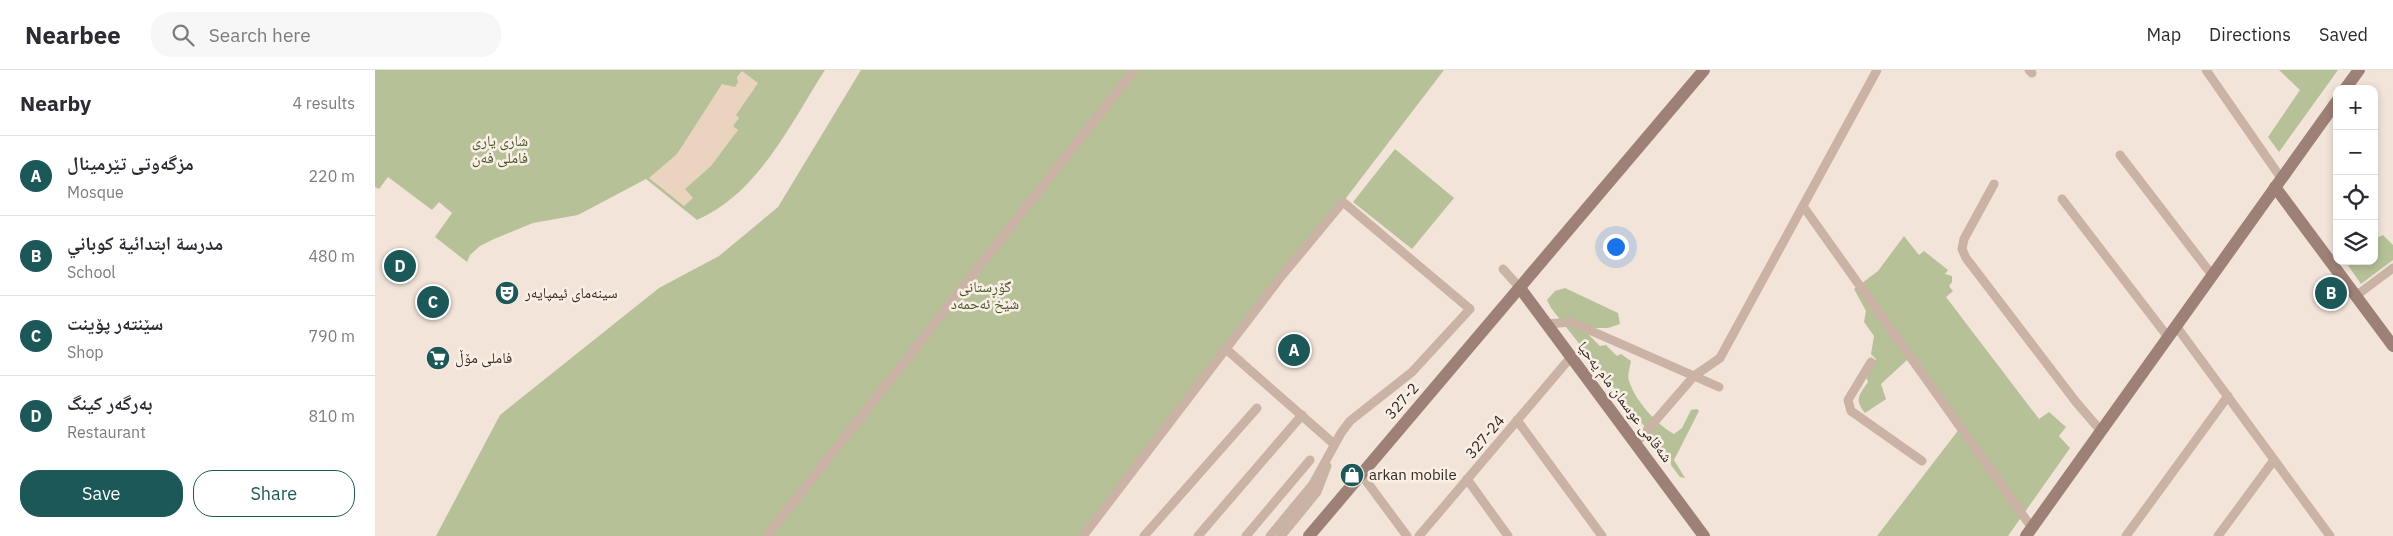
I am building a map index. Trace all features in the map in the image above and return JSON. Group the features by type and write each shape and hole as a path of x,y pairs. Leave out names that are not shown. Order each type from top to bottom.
{"street":[{"path":"767,536 1134,70"},
{"name":"327-2","path":"1309,536 1703,70"},
{"path":"1636,443 1694,376 1720,358 1877,70"},
{"path":"2206,70 2278,182 2393,346"},
{"path":"2348,85 2359,70"},
{"path":"1803,206 2029,532 2333,106"},
{"path":"2120,155 2212,275"},
{"path":"1994,184 1964,239 1962,249 1966,258 2076,402 2101,431"},
{"path":"2062,199 2168,337"},
{"path":"1083,536 1280,278 1343,202 1470,309 1412,372 1350,421 1334,444 1304,496 1269,536"},
{"path":"2357,295 2393,268"},
{"path":"1503,269 1520,288"},
{"name":"شەقامی عوسمان مام یەحیا","path":"1520,288 1704,536"},
{"path":"1547,324 1571,322 1719,387"},
{"path":"2176,326 2330,536"},
{"path":"1226,349 1334,444"},
{"name":"327-24","path":"1419,536 1571,357"},
{"path":"1871,362 1847,400 1847,405 1851,411 1922,460"},
{"path":"2125,536 2228,396"},
{"path":"1144,536 1257,408"},
{"path":"1198,536 1302,414"},
{"path":"1517,420 1603,536"},
{"path":"1281,536 1317,492 1325,476 1327,459"},
{"path":"1246,536 1309,460"},
{"path":"2218,536 2274,460"},
{"path":"1361,474 1407,536"},
{"path":"1467,479 1508,536"}],"green space":[{"name":"شاری یاری فاملی فەن","path":"375,70 825,70 785,134 756,175 719,208 697,220 646,179 578,215 533,223 494,239 480,246 470,255 467,262 435,237 452,213 439,202 432,210 388,177 379,189 375,187"},
{"name":"گۆڕستانی شێخ ئەحمەد","path":"861,70 1444,70 1343,202 1080,536 436,536 500,415 659,288 719,256 778,207"},
{"path":"2279,70 2338,70 2279,152 2268,137 2300,90"},
{"path":"1395,149 1454,198 1412,249 1353,202"},
{"path":"2383,235 2393,245 2393,260 2361,284 2348,265 2378,265 2378,237"},
{"path":"1904,236 1919,255 1924,251 1948,270 1945,274 1952,276 1952,282 1949,286 1953,291 1946,297 2039,419 2049,412 2066,427 2059,436 2070,448 2008,536 1877,536 1960,428 1907,360 1881,384 1886,399 1865,413 1859,401 1860,394 1868,382 1866,377 1876,359 1871,354 1874,336 1864,322 1866,311 1854,289 1878,271"},
{"path":"1565,288 1618,313 1620,324 1608,328 1594,328 1589,335 1600,346 1606,345 1617,356 1621,354 1631,361 1628,376 1632,388 1647,411 1660,424 1674,434 1682,428 1691,410 1697,409 1699,411 1674,460 1685,478 1680,477 1671,465 1671,460 1551,308 1547,300 1555,291"}],"shaded area":[{"path":"742,71 758,83 736,115 739,118 733,126 738,130 711,166 685,189 693,198 684,206 649,178 677,154 722,84 735,87 738,82 737,77"}],"place":[{"name":"بەرگەر کینگ","path":"400,266"},
{"name":"سینەمای ئیمپایەر","path":"507,293"},
{"name":"مدرسة ابتدائية كوباني","path":"2331,293"},
{"name":"سێنتەر پۆینت","path":"433,302"},
{"name":"مزگەوتی تێرمینال","path":"1294,350"},
{"name":"فاملی مۆڵ","path":"438,358"},
{"name":"arkan mobile","path":"1352,475"}]}
